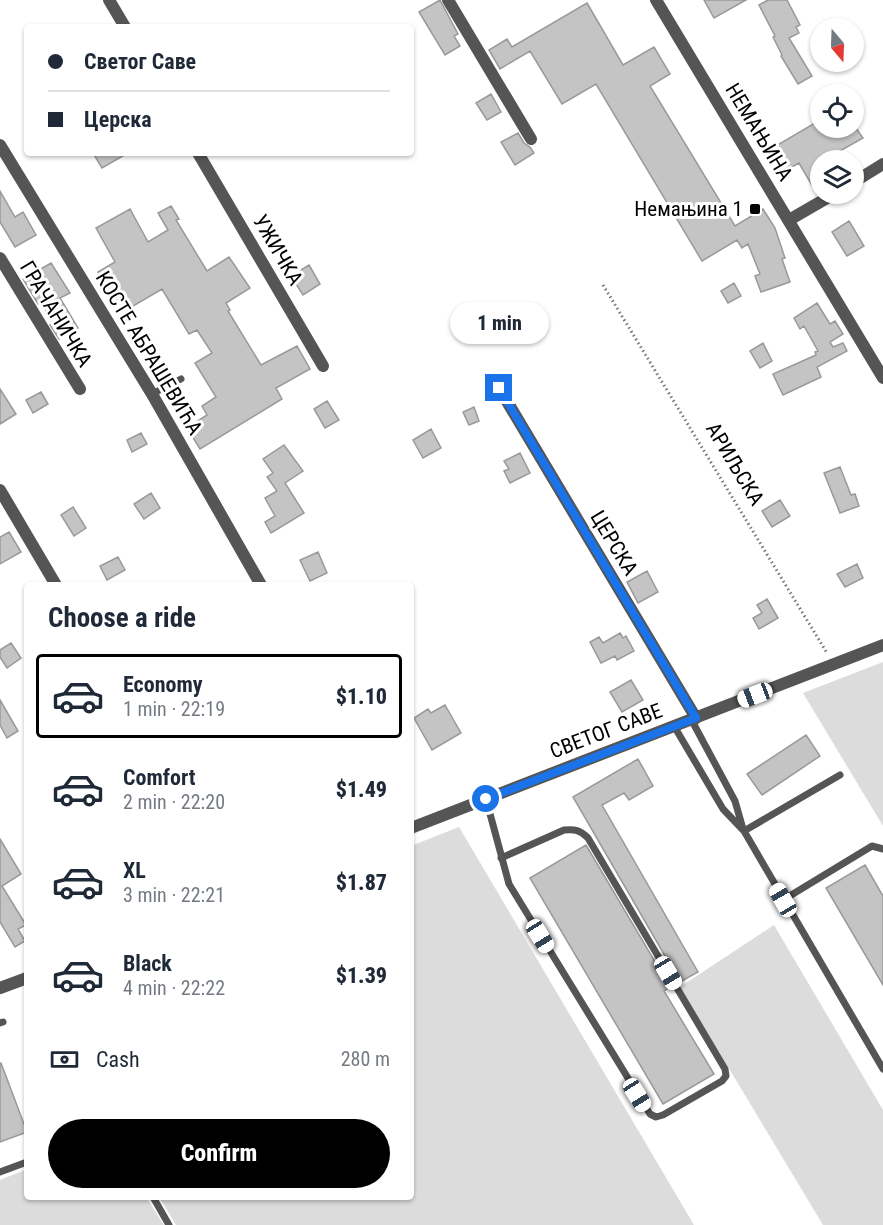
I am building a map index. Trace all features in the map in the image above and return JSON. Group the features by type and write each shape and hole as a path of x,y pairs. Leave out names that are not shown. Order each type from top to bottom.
{"street":[{"path":"109,0 123,24"},
{"path":"448,0 531,139"},
{"name":"НЕМАЊИНА","path":"656,0 883,378"},
{"name":"КОСТЕ АБРАШЕВИЋА","path":"0,145 152,394 259,582"},
{"name":"УЖИЧКА","path":"200,156 324,366"},
{"path":"864,176 883,164"},
{"path":"789,220 817,204"},
{"name":"ГРАЧАНИЧКА","path":"0,258 80,389"},
{"name":"ЦЕРСКА","path":"499,388 693,719"},
{"path":"0,490 54,582"},
{"name":"СВЕТОГ САВЕ","path":"414,827 883,645"},
{"path":"0,988 24,982"}],"lane":[{"path":"152,394 181,379"},
{"path":"693,719 735,801 744,831 883,1069"},
{"path":"674,726 723,809 744,831"},
{"path":"744,831 840,775"},
{"path":"486,799 501,858 509,884 650,1114 656,1117 663,1115 722,1081 726,1076 725,1069 588,838 581,831 564,830 501,858"},
{"path":"783,900 872,846 883,849"},
{"path":"0,1172 24,1163"},
{"path":"155,1200 169,1225"}],"path":[{"name":"АРИЉСКА","path":"603,285 834,664"}],"shaded area":[{"path":"883,662 883,826 803,693"},
{"path":"459,827 694,1225 176,1225 161,1200 414,1200 414,845"},
{"path":"774,925 883,1110 883,1225 823,1225 680,987"},
{"path":"24,1170 24,1200 148,1200 164,1225 0,1225 0,1180"}],"building":[{"path":"440,0 458,34 454,36 460,46 445,55 419,12"},
{"path":"704,0 746,0 714,18"},
{"path":"768,0 787,0 800,25 796,27 799,33 789,38 812,76 798,84 781,56 773,37 775,36 759,5"},
{"path":"587,3 623,65 654,47 670,74 650,86 735,226 763,209 775,228 790,282 761,292 755,276 760,274 748,244 742,248 737,240 702,261 596,84 562,104 530,51 500,69 489,50 507,39 512,47"},
{"path":"491,94 501,112 487,120 476,103"},
{"path":"810,126 810,138 863,138 842,150 810,150 810,182 799,163 783,172 769,150"},
{"path":"518,133 534,153 515,165 501,142"},
{"path":"95,156 123,156 102,168"},
{"path":"0,191 15,217 23,212 36,235 15,247 0,222"},
{"path":"171,206 179,219 176,220 207,271 229,257 250,288 226,303 230,310 228,311 261,365 297,346 310,369 276,388 282,399 200,449 187,428 207,415 202,406 216,397 195,363 212,353 197,330 189,334 162,289 123,312 98,272 115,262 96,228 130,209 148,242 168,230 158,213"},
{"path":"849,221 864,246 847,256 832,232"},
{"path":"51,263 70,293 60,298 78,328 59,339 50,325 53,323 41,302 38,304 23,279"},
{"path":"309,265 320,284 303,295 291,276"},
{"path":"734,283 741,296 728,303 721,291"},
{"path":"817,303 830,324 835,321 843,334 830,342 833,347 843,343 847,351 817,367 821,377 783,395 773,374 816,355 815,352 818,351 804,326 800,329 794,318"},
{"path":"763,343 772,361 760,368 750,351"},
{"path":"0,389 16,414 0,424"},
{"path":"41,392 48,404 33,413 26,400"},
{"path":"327,401 339,420 325,428 314,409"},
{"path":"474,407 479,421 469,425 463,412"},
{"path":"431,429 441,448 423,458 413,440"},
{"path":"141,433 147,444 132,452 127,440"},
{"path":"284,445 303,471 285,483 304,513 271,533 265,522 275,516 265,498 277,491 267,477 273,473 263,459"},
{"path":"520,453 530,473 510,483 504,471 509,469 504,461"},
{"path":"840,467 851,495 855,494 859,506 840,513 824,473"},
{"path":"151,493 160,508 144,519 134,504"},
{"path":"780,500 790,516 772,527 762,511"},
{"path":"73,507 86,528 74,536 61,515"},
{"path":"9,532 21,552 0,564 0,537"},
{"path":"318,552 327,573 310,581 300,560"},
{"path":"118,557 125,570 107,580 100,566"},
{"path":"857,564 863,578 845,587 837,574"},
{"path":"647,571 658,592 638,603 627,582"},
{"path":"767,599 778,618 759,629 753,618 762,613 757,605"},
{"path":"620,633 623,638 626,636 634,651 617,660 615,656 601,663 590,642 599,637 603,643"},
{"path":"11,643 21,658 7,668 0,657 0,650"},
{"path":"631,680 643,700 622,712 610,692"},
{"path":"0,700 18,731 7,738 0,725"},
{"path":"445,705 461,733 432,750 414,718 428,709 431,713"},
{"path":"806,735 820,756 762,795 747,774"},
{"path":"638,759 653,786 629,800 624,793 602,805 698,972 680,982 573,797"},
{"path":"0,839 21,874 2,886 24,922 24,926 18,929 24,942 15,947 0,922"},
{"path":"586,845 670,987 664,991 714,1074 663,1104 530,878"},
{"path":"865,865 883,896 883,985 826,888"},
{"path":"0,1064 24,1124 24,1133 0,1142"}],"place":[{"name":"Немањина 1","path":"755,209"}],"route":[{"path":"486,799 696,718 499,388"}]}
